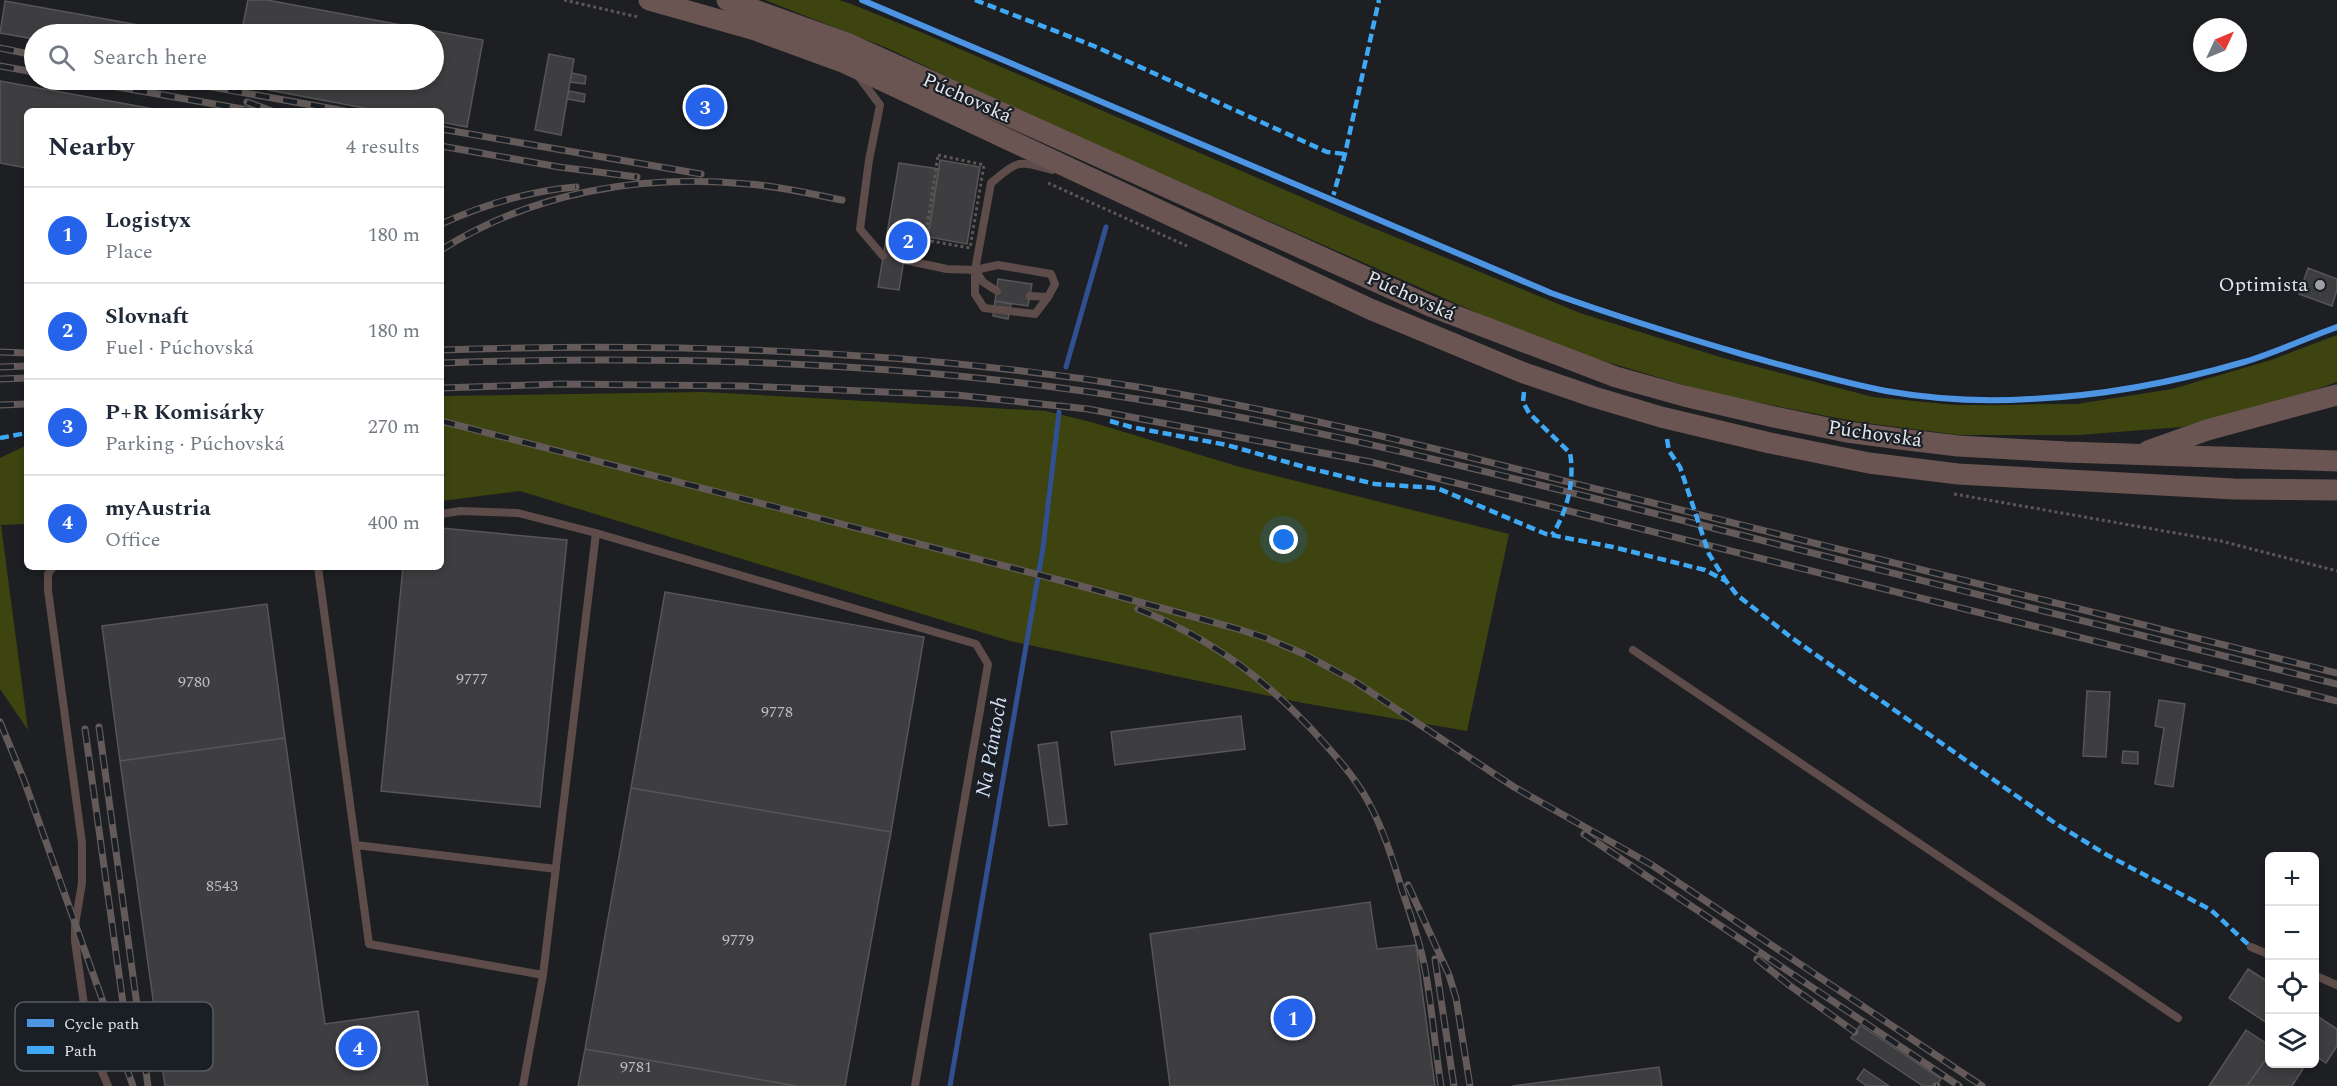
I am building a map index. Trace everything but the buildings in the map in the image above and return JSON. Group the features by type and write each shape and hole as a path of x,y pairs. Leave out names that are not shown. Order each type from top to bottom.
{"main road":[{"name":"Púchovská","path":"649,0 755,30 845,63 1370,309 1524,373 1661,417 1770,443 1869,463 1958,474 2222,489 2337,490"},
{"name":"Púchovská","path":"727,0 849,44 1431,306 1563,357 1673,393 1847,432 1959,446 2135,455 2337,461"},
{"path":"2135,455 2207,430 2337,395"},
{"path":"1958,474 1959,446"}],"lane":[{"path":"862,0 1551,293 1624,320 1693,340 1886,390 1935,397 1983,399 2029,400 2073,396 2164,382 2246,362 2337,327"},
{"path":"845,63 866,85 880,105 869,160 860,229 884,256"},
{"path":"904,260 947,269 975,270 998,265 1051,274 1055,284 1035,314 984,308 975,294 975,270 991,183 1014,164 1029,163 1152,207"},
{"path":"975,270 983,282 997,291"},
{"path":"1030,296 1048,297"},
{"path":"444,514 518,513 596,533 976,644 988,664 915,1086"},
{"path":"523,1086 543,975 596,533"},
{"path":"51,570 48,574 48,590 83,862 75,941 84,1002"},
{"path":"318,570 369,944 543,975"},
{"path":"1633,650 2178,1018"},
{"path":"356,845 556,869"},
{"path":"2251,947 2265,953"},
{"path":"2319,977 2337,985"},
{"path":"102,1071 108,1086"}],"path":[{"path":"938,155 984,165 970,248 925,240 938,155"},
{"path":"2008,504 2221,541 2337,571"}],"green space":[{"path":"765,0 839,0 851,4 1366,225 1580,313 1723,358 1873,397 1956,405 2077,404 2172,389 2271,360 2337,335 2337,382 2280,402 2182,427 2079,435 1959,435 1858,422 1714,394 1587,356 1489,318 1026,114 887,48"},
{"path":"704,392 1046,411 1091,422 1240,467 1509,534 1467,731 1303,703 1010,641 520,491 444,501 444,396"},
{"path":"24,446 24,524 1,525 28,730 0,689 0,458"}],"waterway":[{"name":"Na Pántoch","path":"1066,367 1106,227"},
{"name":"Na Pántoch","path":"950,1086 1043,548 1059,412"}],"railway":[{"path":"0,48 24,53"},
{"path":"0,66 24,70"},
{"path":"135,90 237,108"},
{"path":"228,90 328,108"},
{"path":"247,102 264,108"},
{"path":"444,130 701,174"},
{"path":"444,147 559,167 637,177"},
{"path":"444,248 476,230 550,201 628,185 667,182 748,184 783,188 842,200"},
{"path":"444,223 507,200 576,187"},
{"path":"444,350 616,347 790,352 964,364 1138,387 1267,411 1395,439 2337,673"},
{"path":"0,352 24,353"},
{"path":"444,363 674,360 829,366 984,379 1141,400 1222,414 1381,447 2337,684"},
{"path":"0,367 24,366"},
{"path":"0,379 24,378"},
{"path":"444,388 560,384 742,386 956,395 1088,409 1371,462 2337,701"},
{"path":"0,405 24,404"},
{"path":"444,422 1059,580 1238,629 1304,654 1354,681 1514,787 1652,865 1982,1086"},
{"path":"1138,609 1191,634 1239,664 1303,721 1344,766 1362,791 1385,838 1421,949 1441,1086"},
{"path":"0,722 24,780 103,1002"},
{"path":"99,727 137,1002"},
{"path":"85,729 123,1002"},
{"path":"1584,834 1959,1086"},
{"path":"1408,885 1449,975 1456,998 1470,1086"},
{"path":"1435,959 1454,1086"},
{"path":"1757,959 1855,1032"},
{"path":"128,1071 133,1086"},
{"path":"146,1071 148,1086"}],"marked path":[{"path":"975,0 1094,46 1327,152 1345,154"},
{"path":"1332,200 1345,154 1379,0"},
{"path":"1524,392 1523,402 1529,413 1570,453 1571,474 1566,506 1552,535"},
{"path":"1110,421 1227,445 1375,484 1437,488 1546,534 1613,547 1705,570 1726,581 1737,595 1792,638 2055,823 2107,855 2211,910 2251,947"},
{"path":"0,438 24,434"},
{"path":"1667,439 1669,451 1680,467 1709,554 1726,581"}],"cycle path":[{"path":"862,0 1551,293 1721,348 1886,391 1976,400 2084,395 2165,382 2218,369 2267,354 2337,327"}],"place":[{"name":"P+R Komisárky","path":"705,107"},
{"name":"Slovnaft","path":"908,241"},
{"name":"Optimista","path":"2320,285"},
{"name":"Logistyx","path":"1293,1018"},
{"name":"myAustria","path":"358,1048"}]}
